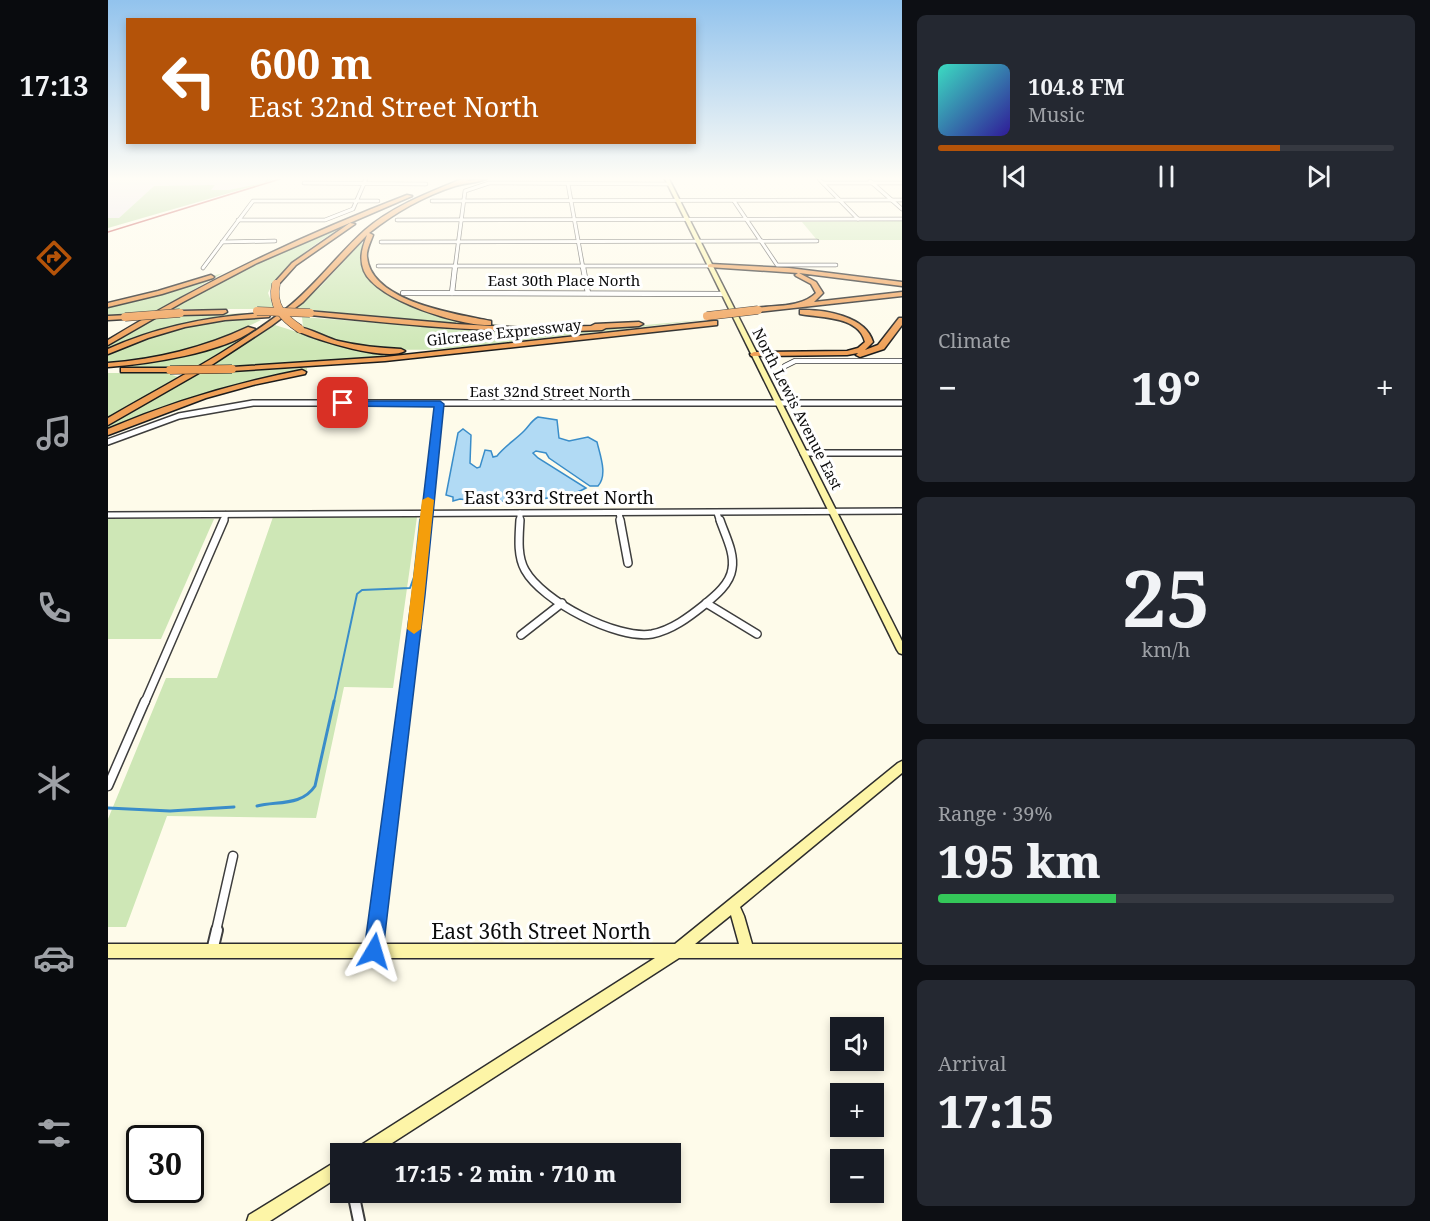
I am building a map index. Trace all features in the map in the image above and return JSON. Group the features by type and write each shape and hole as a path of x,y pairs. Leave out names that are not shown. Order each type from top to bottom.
{"highway":[{"path":"108,306 194,282 309,236"},
{"path":"334,236 294,264 276,284 274,299 278,309 288,321 300,329 336,343 382,350 420,351 510,346"},
{"path":"108,422 260,331 306,296 365,236"},
{"path":"370,236 364,246 365,268 382,287 415,306 455,317 514,326 639,324"},
{"path":"108,343 202,288 304,238"},
{"path":"710,266 789,270 902,284"},
{"path":"710,266 781,271 806,278 818,286 819,295 800,309"},
{"path":"111,367 178,355 239,335 261,324 287,306 333,268"},
{"name":"Gilcrease Expressway","path":"111,367 170,370 232,369 341,363 764,317 800,309 902,294"},
{"name":"Gilcrease Expressway","path":"254,314 333,315 503,331 570,330 758,310 902,302"},
{"path":"754,354 847,353 861,350 869,342 866,331 854,323 800,309"},
{"path":"108,318 180,314 254,314"},
{"path":"108,352 174,327 254,314"},
{"path":"754,354 860,355 881,347 902,320"},
{"path":"108,432 165,408 256,381 308,371 479,349"}],"main road":[{"name":"North Lewis Avenue East","path":"695,236 902,650"},
{"path":"377,1143 677,951 902,766"},
{"path":"733,906 748,952"},
{"name":"East 36th Street North","path":"108,951 902,951"},
{"path":"255,1221 330,1173"}],"street":[{"path":"203,268 226,236"},
{"path":"452,293 459,236"},
{"path":"578,236 588,293"},
{"path":"756,236 777,265 836,265"},
{"path":"381,242 817,241"},
{"path":"222,242 276,242"},
{"path":"378,266 710,266"},
{"name":"East 30th Place North","path":"403,293 724,294"},
{"path":"785,366 795,361 902,361"},
{"name":"East 32nd Street North","path":"108,442 164,419 211,408 253,403 902,404"},
{"path":"374,951 440,404"},
{"path":"803,453 902,453"},
{"name":"East 33rd Street North","path":"108,515 902,512"},
{"path":"520,513 521,558 532,580 562,603 600,627 636,635 659,633 677,627 706,603 728,580 732,569 717,513"},
{"path":"619,513 628,563"},
{"path":"108,786 226,515"},
{"path":"521,635 562,603"},
{"path":"706,603 757,634"},
{"path":"212,951 233,856"},
{"path":"355,1203 359,1221"}],"green space":[{"path":"315,236 329,236 295,260 274,282 268,293 274,309 170,309 292,245"},
{"path":"814,236 902,236 902,240 817,240"},
{"path":"362,242 361,260 365,272 391,294 455,316 513,327 446,325 296,308 321,286"},
{"path":"223,273 152,313 108,315 108,306"},
{"path":"249,313 175,326 136,338 108,350 108,346 157,317"},
{"path":"302,317 512,333 580,331 711,319 421,350 361,346 332,338 303,327"},
{"path":"250,318 261,320 225,337 187,350 148,359 108,362 108,354 142,339 195,325"},
{"path":"275,325 345,347 419,354 348,361 222,366 214,364"},
{"path":"256,328 259,329 194,368 117,368 161,360 231,340"},
{"path":"307,368 307,370 206,393 108,430 108,426 199,372"},
{"path":"108,373 167,373 178,377 108,418"},
{"path":"273,517 417,517 393,688 344,687 316,818 167,816 126,927 108,927 108,819 166,678 217,678"},
{"path":"108,519 214,519 161,639 108,639"}],"water":[{"path":"538,417 557,420 559,438 569,441 588,437 597,442 603,471 598,486 590,486 549,458 546,453 536,451 533,453 538,458 586,488 560,496 524,500 460,499 453,501 453,497 446,495 458,433 463,429 471,435 470,463 477,468 480,467 485,450 491,451 493,457 497,456"}],"waterway":[{"path":"334,702 357,594 362,590 410,588 414,577 420,520"},
{"path":"257,806 296,800 310,792 315,786 334,701"},
{"path":"108,808 170,811 234,807"}],"slow traffic":[{"path":"414,629 428,500"}],"route":[{"path":"343,403 440,404 374,951"}]}
